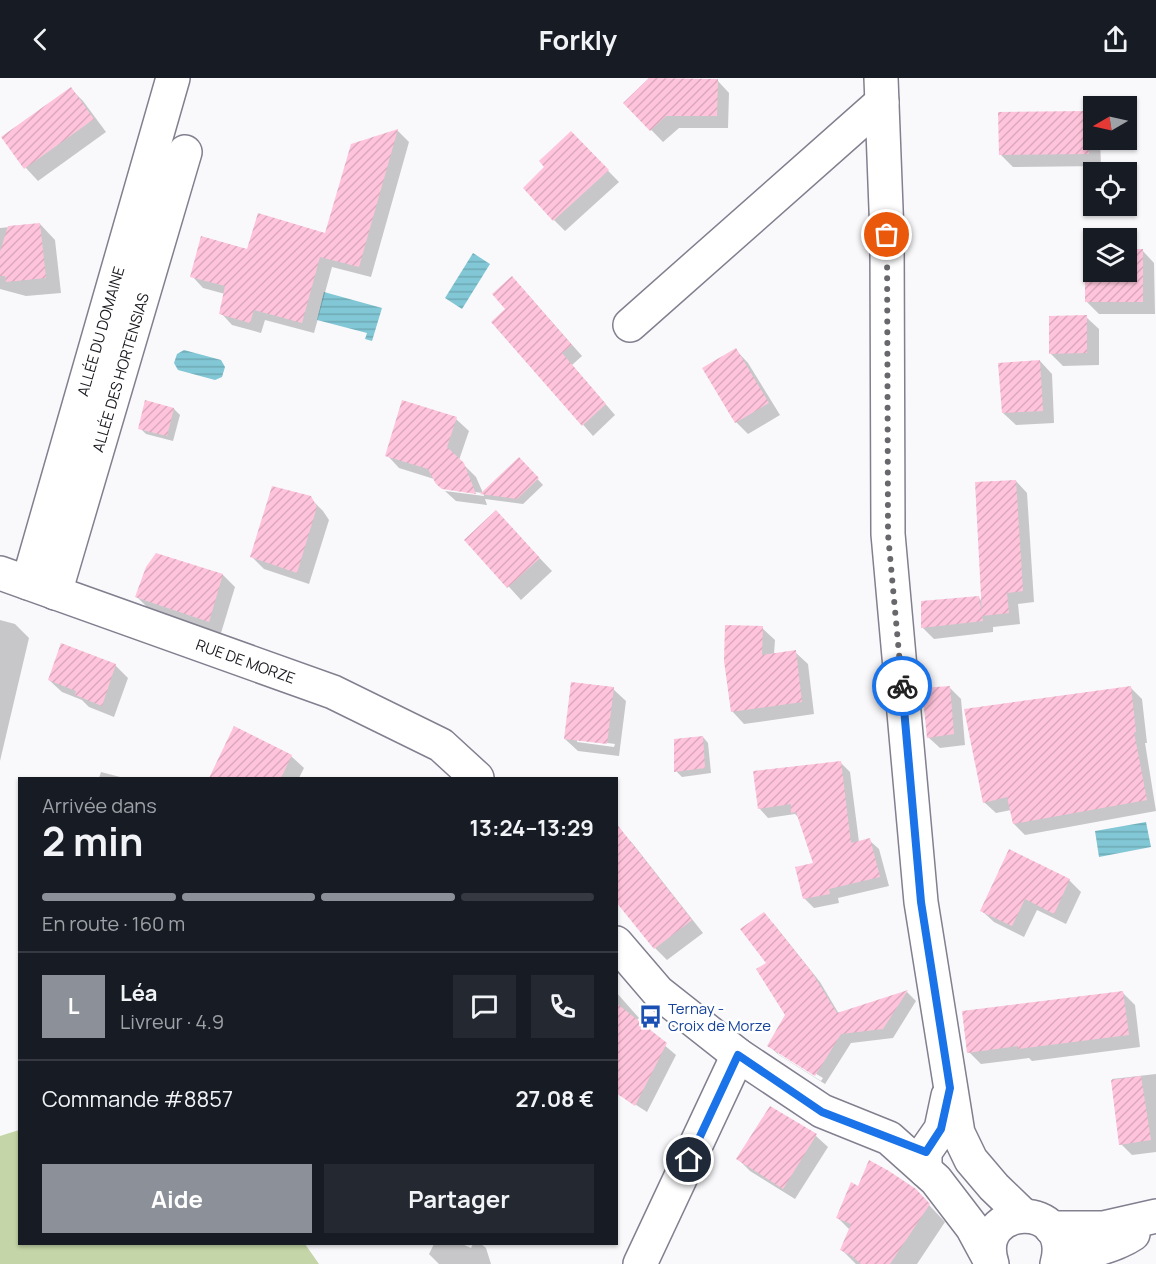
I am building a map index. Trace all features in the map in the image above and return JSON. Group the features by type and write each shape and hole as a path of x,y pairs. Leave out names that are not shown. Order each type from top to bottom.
{"street":[{"name":"ALLÉE DU DOMAINE","path":"28,583 173,78"},
{"path":"630,325 882,90"},
{"path":"882,90 887,235 888,534 921,902 958,1132 971,1160 989,1182 1037,1222 1059,1245 1057,1264"},
{"name":"ALLÉE DES HORTENSIAS","path":"28,583 185,152"},
{"name":"RUE DE MORZE","path":"28,583 333,692 441,746 476,777"},
{"path":"618,945 658,992 738,1055 822,1112 889,1138 925,1161 989,1182"},
{"path":"640,1264 738,1055"},
{"path":"925,1161 941,1129 950,1088"},
{"path":"925,1161 936,1180 972,1227 992,1263"},
{"path":"992,1263 991,1240 1003,1222 1012,1217 1037,1222 1103,1228 1156,1217"},
{"path":"1064,1264 1074,1257 1120,1242 1156,1217"}],"green space":[{"path":"18,1130 18,1245 306,1245 319,1264 0,1264 0,1136"}],"water":[{"path":"473,253 490,264 462,309 445,298"},
{"path":"324,292 382,308 372,341 365,339 367,333 317,320"},
{"path":"184,350 221,360 225,367 222,377 215,380 178,370 174,363 177,354"},
{"path":"1146,822 1151,847 1099,857 1095,831"}],"building":[{"path":"649,78 718,79 717,116 666,116 650,131 623,103"},
{"path":"71,87 94,119 24,169 1,137"},
{"path":"1083,111 1083,150 1089,150 1089,154 999,155 998,112"},
{"path":"398,129 359,267 320,257 302,323 254,310 250,323 219,314 225,286 190,277 201,236 247,249 258,213 325,233 351,144"},
{"path":"571,131 609,170 553,221 523,188 544,167 539,161"},
{"path":"40,223 46,278 6,282 5,276 0,276 0,252 8,226"},
{"path":"1137,249 1143,249 1143,302 1085,302 1085,282 1137,282"},
{"path":"512,276 572,345 562,353 606,404 582,426 491,322 505,309 492,294"},
{"path":"1087,315 1087,353 1049,354 1049,316"},
{"path":"736,348 769,403 735,423 702,368"},
{"path":"1040,360 1043,411 1002,413 998,363"},
{"path":"145,400 174,408 167,436 138,429"},
{"path":"402,400 457,417 447,447 464,463 476,494 442,489 436,484 428,469 385,456"},
{"path":"519,457 539,478 517,499 480,494"},
{"path":"1016,480 1023,591 1007,593 1009,613 982,616 983,621 921,628 921,601 979,596 982,615 975,482"},
{"path":"272,486 311,496 317,507 297,573 250,557"},
{"path":"496,510 540,558 507,588 464,540"},
{"path":"156,553 223,574 209,622 135,597 146,567"},
{"path":"725,625 763,626 762,655 796,650 802,702 731,712 724,661"},
{"path":"61,643 116,664 102,706 75,695 76,691 48,680"},
{"path":"571,682 614,687 607,744 564,739"},
{"path":"950,686 954,734 927,738 922,688"},
{"path":"1131,686 1136,732 1134,732 1147,800 1013,824 1007,797 983,803 964,709"},
{"path":"234,726 292,755 281,777 209,777"},
{"path":"703,736 705,768 674,772 674,739"},
{"path":"841,761 851,843 870,838 880,877 829,889 830,894 803,899 795,867 813,863 796,812 791,813 791,804 758,809 753,771"},
{"path":"618,826 692,920 654,949 618,904"},
{"path":"1009,849 1070,879 1054,914 1025,899 1012,926 980,911"},
{"path":"764,912 811,971 837,1013 908,990 883,1029 841,1034 815,1076 767,1046 785,1015 756,969 766,963 740,929"},
{"path":"1123,991 1129,1035 967,1053 962,1011"},
{"path":"618,1005 667,1043 635,1106 618,1094"},
{"path":"1141,1076 1151,1140 1119,1145 1111,1080"},
{"path":"770,1106 817,1134 783,1189 736,1159"},
{"path":"869,1160 916,1189 930,1204 890,1264 861,1264 840,1250 851,1224 836,1218 851,1182 858,1186"}],"way so far":[{"path":"887,235 888,534 902,686"}],"place":[{"name":"Ternay - Croix de Morze","path":"650,1017"}],"route":[{"path":"689,1160 738,1055 822,1112 926,1152 941,1129 950,1088 921,902 902,686"}]}
